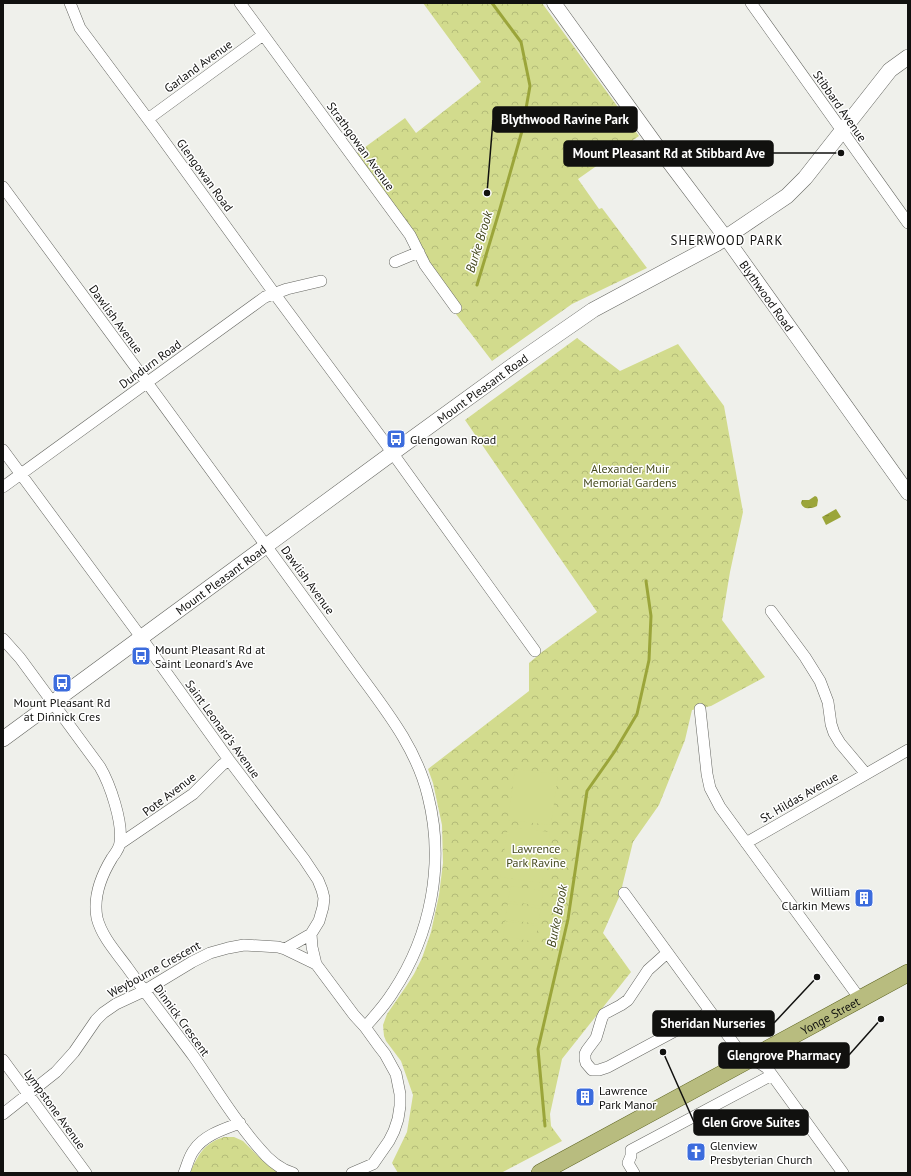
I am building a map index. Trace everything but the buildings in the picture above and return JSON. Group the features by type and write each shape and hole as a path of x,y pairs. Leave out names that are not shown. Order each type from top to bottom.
{"main road":[{"name":"Mount Pleasant Road","path":"3,739 515,364 593,310 726,238 795,189 890,70 908,57"},
{"name":"Yonge Street","path":"540,1173 908,972"}],"street":[{"name":"Glengowan Road","path":"70,3 80,28 392,453 535,651"},
{"name":"Strathgowan Avenue","path":"240,3 410,235 425,265 456,308"},
{"name":"Blythwood Road","path":"554,3 665,157 726,238 908,493"},
{"name":"Stibbard Avenue","path":"751,3 908,223"},
{"name":"Garland Avenue","path":"148,119 263,35"},
{"name":"Dawlish Avenue","path":"3,187 396,724 407,743 423,779 433,820 435,862 433,889 428,917 412,960 402,978 381,1009 365,1027"},
{"path":"395,262 418,252"},
{"name":"Dundurn Road","path":"3,488 265,297 274,293 321,281"},
{"name":"Saint Leonard's Avenue","path":"3,450 318,880 324,898 323,907 319,921 311,934"},
{"path":"771,611 805,657 820,681 828,702 831,724 834,733 840,743 866,774"},
{"path":"3,639 20,658 100,767 107,781 118,817 120,843"},
{"path":"700,709 707,774 710,788 720,807 860,999"},
{"name":"St. Hildas Avenue","path":"746,843 908,750"},
{"name":"Pote Avenue","path":"120,843 193,794 229,760"},
{"name":"Dinnick Crescent","path":"120,843 100,881 96,904 98,918 103,934 259,1148 278,1166 293,1173"},
{"path":"624,894 737,1048 767,1068 843,1173"},
{"path":"285,949 311,934 312,948 316,964"},
{"name":"Weybourne Crescent","path":"3,1114 42,1084 62,1066 74,1052 92,1025 103,1013 116,1004 144,991 192,962 219,950 251,945 285,949 316,964 385,1054 396,1074 400,1094 398,1119 394,1131 376,1168"},
{"path":"668,953 648,970 628,1000 604,1014 596,1038 585,1054 588,1067 595,1071 608,1066 710,1011"},
{"name":"Lympstone Avenue","path":"3,1060 86,1173"},
{"path":"634,1173 628,1163 631,1156 631,1150 772,1074"},
{"path":"184,1173 194,1150 198,1146 216,1133 240,1123"},
{"path":"352,1173 376,1168"}],"green space":[{"path":"423,3 542,3 639,136 578,179 599,209 602,208 647,268 572,304 492,361 449,305 416,235 357,153 405,118 416,133 481,82"},
{"name":"Alexander Muir Memorial Gardens","path":"577,338 620,371 678,344 724,406 743,512 730,572 722,620 765,677 711,706 692,710 685,740 659,805 633,842 620,895 603,933 631,972 562,1059 550,1114 551,1126 562,1141 501,1173 398,1173 392,1163 407,1132 413,1095 401,1061 386,1041 383,1025 387,1014 414,974 422,958 431,932 439,895 443,863 442,825 433,783 428,769 529,691 529,663 597,612 465,420"},
{"path":"515,769 558,774 551,825 508,820"},
{"name":"Lawrence Park Ravine","path":"508,827 550,832 542,883 500,877"},
{"path":"511,886 543,891 541,906 508,901"},
{"path":"508,903 541,909 538,924 505,919"},
{"path":"505,921 538,926 535,942 503,936"},
{"path":"224,1137 234,1137 243,1141 262,1160 278,1173 190,1173 202,1150 211,1143"}],"water":[{"path":"815,496 818,500 817,506 805,508 802,505 802,500 809,500"},
{"path":"836,509 841,517 826,525 822,517"}],"waterway":[{"name":"Burke Brook","path":"477,285 522,131 530,86 521,42 492,3"},
{"name":"Burke Brook","path":"545,1126 538,1049 568,919 587,791 615,751 637,714 649,660 651,616 646,581"}],"place":[{"name":"Mount Pleasant Rd at Stibbard Ave","path":"841,153"},
{"name":"Blythwood Ravine Park","path":"487,193"},
{"name":"Glengowan Road","path":"396,439"},
{"name":"Mount Pleasant Rd at Saint Leonard's Ave","path":"141,656"},
{"name":"Mount Pleasant Rd at Dinnick Cres","path":"62,683"},
{"name":"William Clarkin Mews","path":"864,898"},
{"name":"Sheridan Nurseries","path":"817,977"},
{"name":"Glengrove Pharmacy","path":"881,1019"},
{"name":"Glen Grove Suites","path":"663,1052"},
{"name":"Lawrence Park Manor","path":"585,1097"},
{"name":"Glenview Presbyterian Church","path":"696,1152"}],"district":[{"name":"SHERWOOD PARK","path":"727,240"}]}
